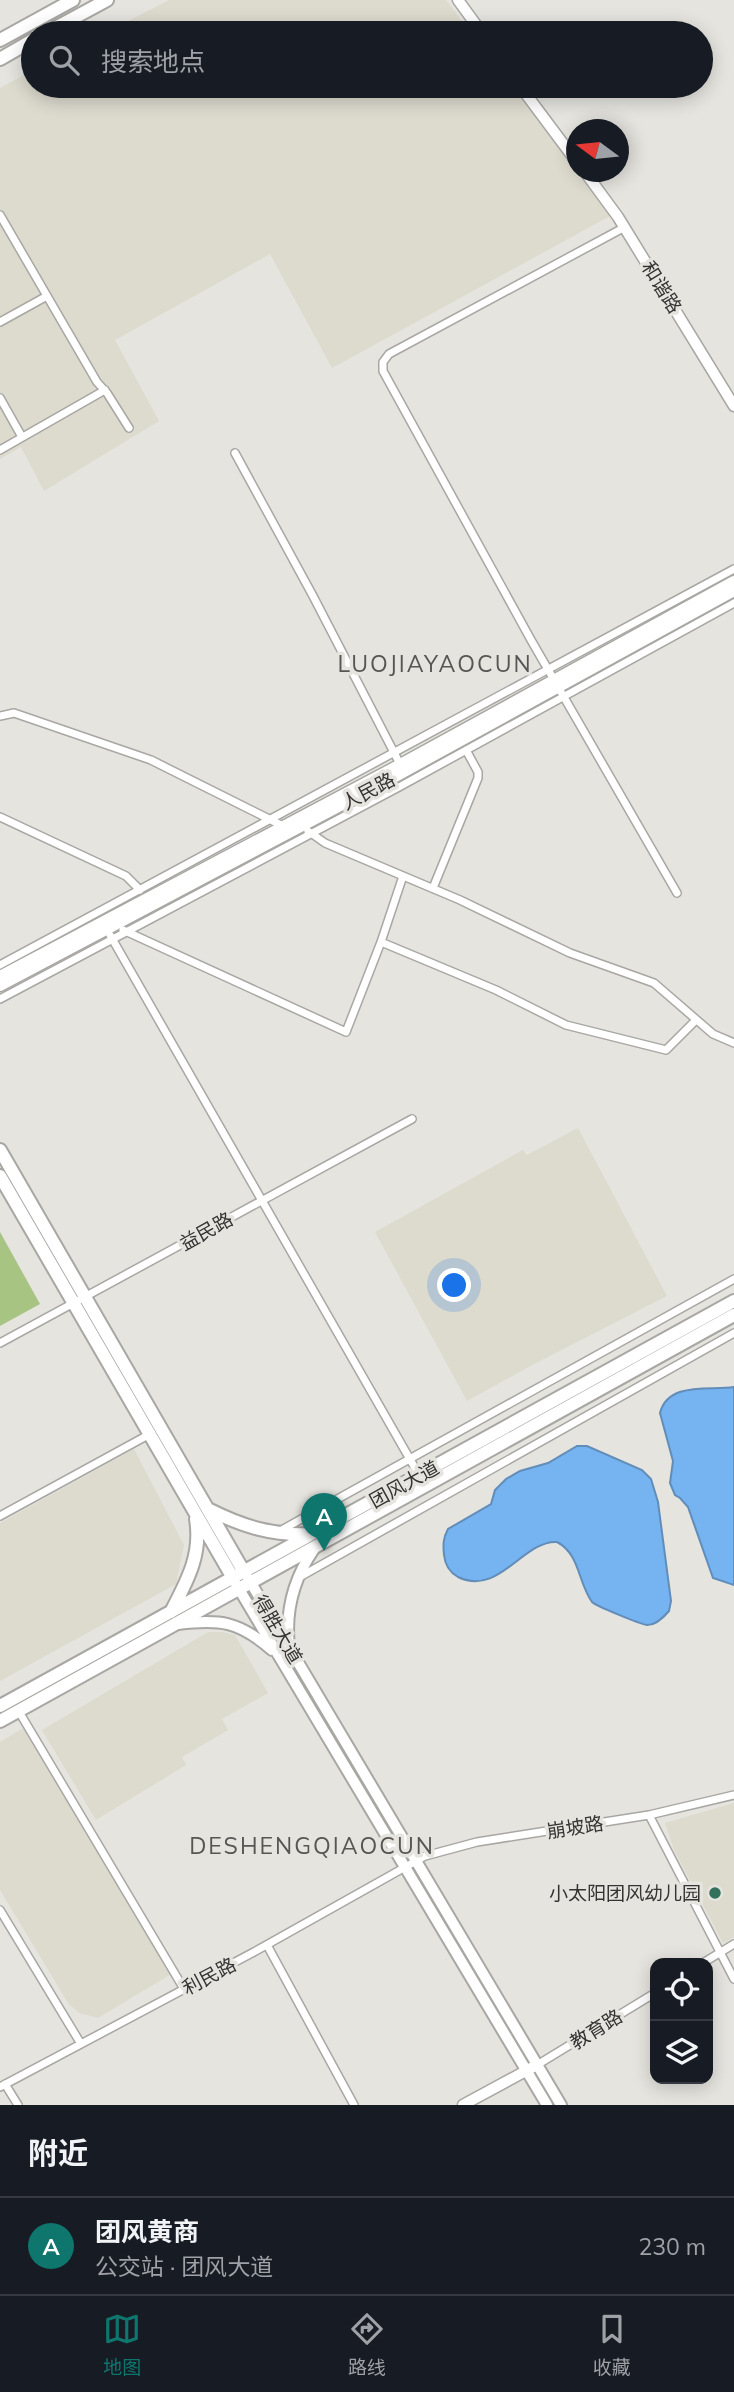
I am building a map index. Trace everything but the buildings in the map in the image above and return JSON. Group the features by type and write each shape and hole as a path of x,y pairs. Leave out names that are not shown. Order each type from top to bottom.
{"main road":[{"path":"35,21 73,0"},
{"path":"68,21 107,0"},
{"path":"0,40 21,28"},
{"path":"0,58 21,47"},
{"name":"得胜大道","path":"0,1150 150,1434 195,1512 290,1648 561,2105"},
{"name":"得胜大道","path":"0,1176 208,1509 279,1656 547,2105"},
{"name":"团风大道","path":"314,1540 419,1475 734,1301"},
{"name":"团风大道","path":"0,1721 314,1540 734,1315"},
{"path":"208,1509 247,1527 314,1540 298,1578 289,1612 290,1648"},
{"path":"195,1512 198,1538 196,1556 173,1619 232,1624 247,1631 279,1656"},
{"name":"团风大道","path":"0,1706 173,1619"}],"street":[{"path":"458,0 473,21"},
{"path":"529,98 566,148"},
{"name":"和谐路","path":"592,182 625,227 734,406"},
{"path":"0,215 97,382 105,390 128,428"},
{"path":"625,227 389,354 383,367 385,379 558,688 677,893"},
{"path":"0,322 47,296"},
{"path":"0,450 105,390"},
{"path":"0,398 22,437"},
{"path":"235,453 400,764"},
{"path":"0,965 734,569"},
{"name":"人民路","path":"0,976 400,764 558,688 734,581"},
{"name":"人民路","path":"0,986 110,931 734,591"},
{"path":"110,931 125,931 466,750 558,688 734,603"},
{"path":"0,716 14,713 150,760 283,826"},
{"path":"433,888 478,778 478,772 466,750"},
{"path":"0,817 126,876 141,890"},
{"path":"302,826 325,843 433,888 570,953 654,983 713,1034 734,1042"},
{"path":"0,999 110,931 125,931 346,1032 403,876"},
{"path":"110,931 419,1475"},
{"path":"381,942 496,990 575,1028 666,1050 696,1020"},
{"name":"益民路","path":"0,1343 412,1119"},
{"path":"276,1533 734,1279"},
{"path":"298,1578 734,1333"},
{"path":"0,1516 150,1434"},
{"path":"19,1710 184,1989"},
{"name":"崩坡路","path":"416,1861 469,1844 649,1815 734,1795"},
{"path":"649,1815 734,1979"},
{"name":"利民路","path":"3,2086 267,1945 416,1861"},
{"path":"0,1910 81,2044"},
{"path":"712,1958 734,1944"},
{"path":"267,1945 354,2105"},
{"name":"教育路","path":"537,2065 650,1996"},
{"path":"463,2105 537,2065"},
{"path":"3,2086 18,2105"}],"shaded area":[{"path":"169,0 446,0 462,21 128,21"},
{"path":"21,77 21,98 520,98 566,158 566,182 584,182 610,216 332,368 270,254 115,340 159,421 44,491 21,447 0,459 0,88"},
{"path":"578,1128 667,1296 467,1401 375,1232 523,1150 527,1155"},
{"path":"134,1449 184,1545 176,1584 0,1681 0,1523"},
{"path":"208,1632 235,1635 268,1693 222,1719 228,1730 182,1757 186,1765 96,1820 42,1730"},
{"path":"25,1727 171,1974 98,2018 79,2013 68,2003 0,1890 0,1742"},
{"name":"小太阳团风幼儿园","path":"734,1803 734,1937 723,1943 674,1850 665,1823"}],"green space":[{"path":"0,1232 40,1304 0,1326"}],"water":[{"path":"734,1387 734,1585 713,1578 688,1507 675,1495 670,1483 673,1461 660,1413 664,1403 681,1392"},
{"path":"577,1446 587,1446 642,1470 651,1479 658,1502 671,1601 669,1611 653,1624 636,1622 592,1602 570,1554 557,1542 533,1549 486,1580 473,1581 458,1577 446,1565 444,1545 448,1529 491,1504 495,1490 506,1479 520,1471 548,1463"}],"place":[{"name":"团风黄商","path":"324,1551"},
{"name":"小太阳团风幼儿园","path":"715,1893"}],"district":[{"name":"LUOJIAYAOCUN","path":"435,664"},
{"name":"DESHENGQIAOCUN","path":"312,1846"}]}
